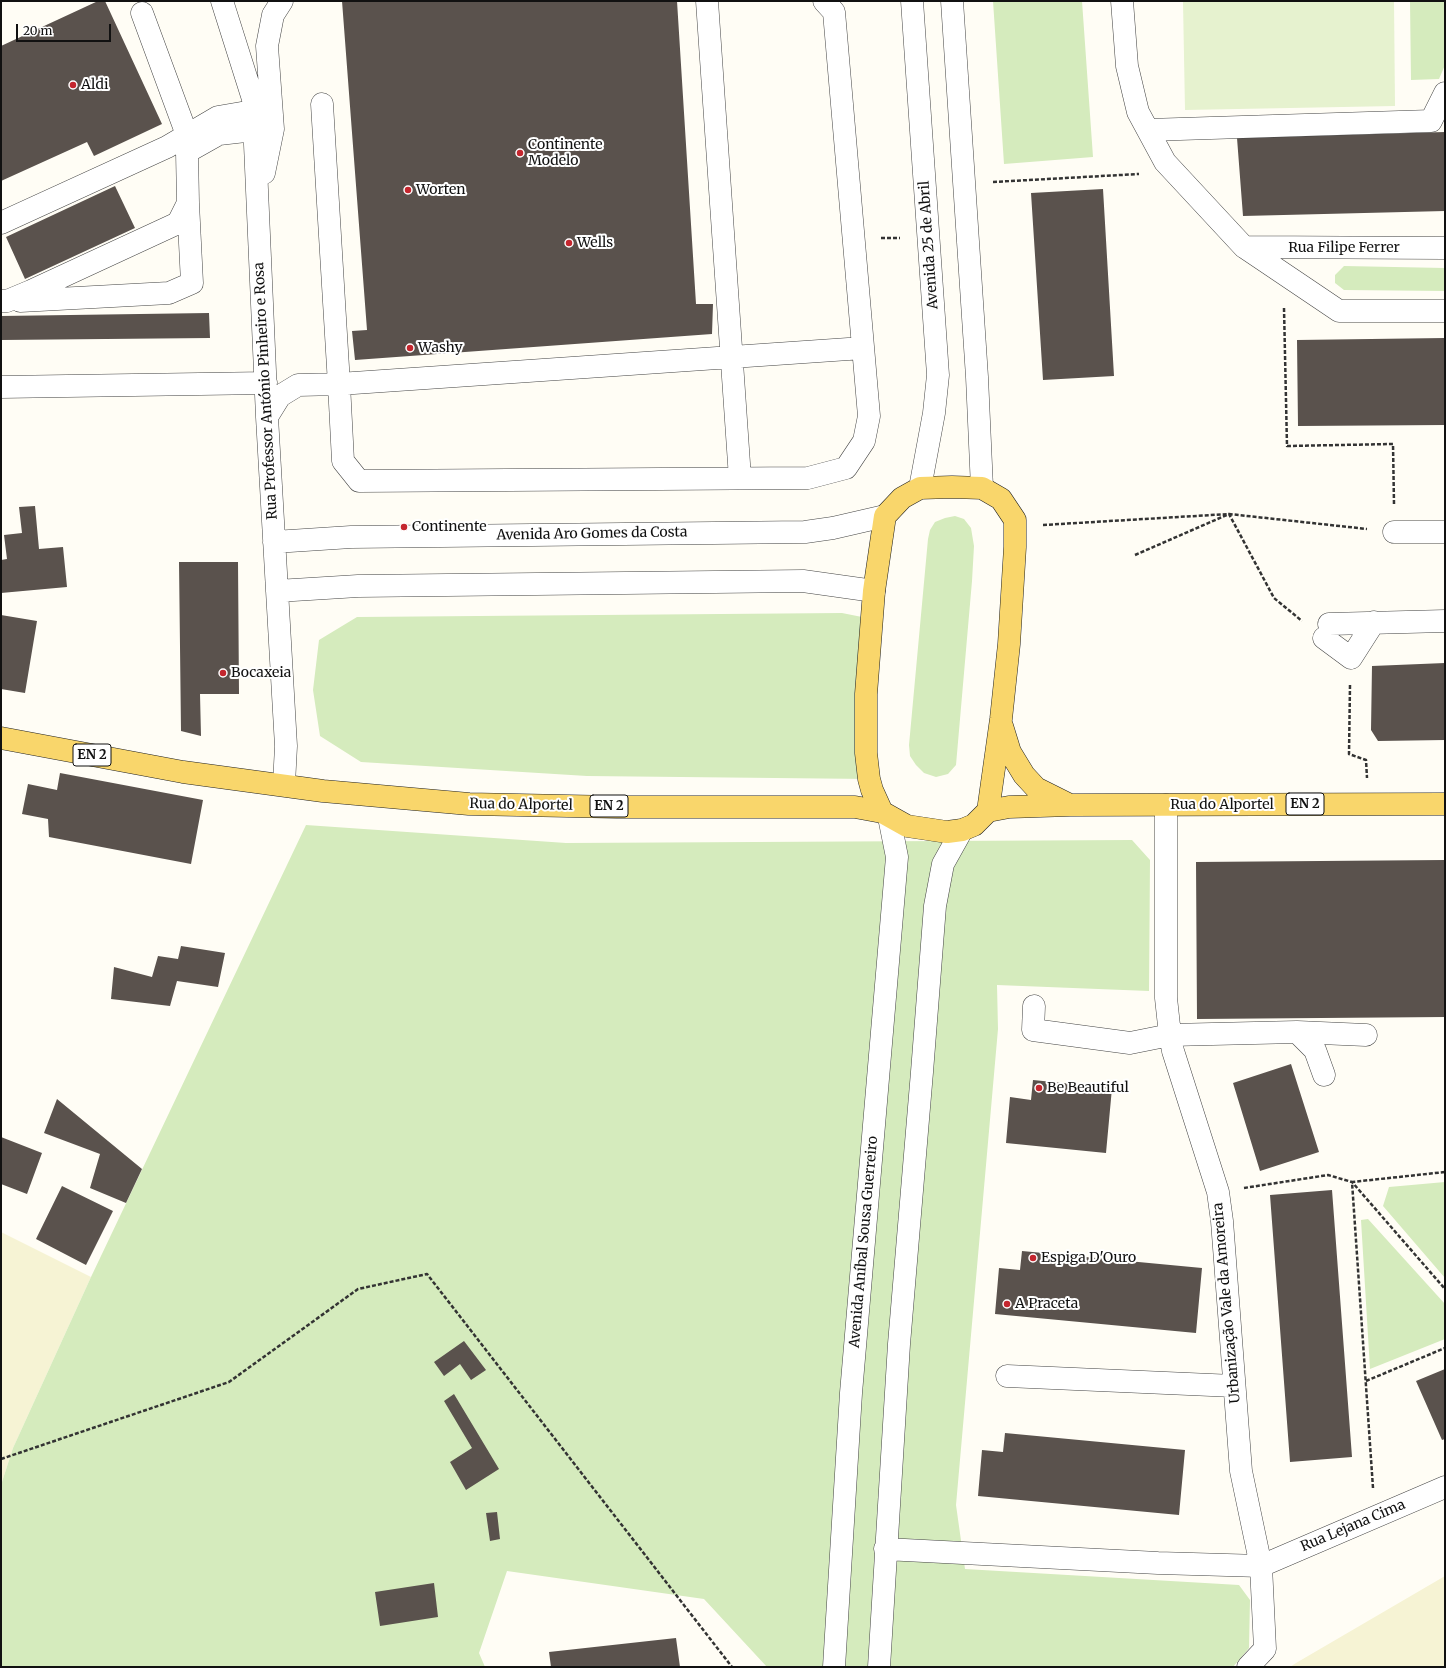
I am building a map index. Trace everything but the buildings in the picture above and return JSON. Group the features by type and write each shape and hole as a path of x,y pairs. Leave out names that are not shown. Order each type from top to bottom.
{"main road":[{"path":"886,815 872,790 866,753 866,694 874,591 885,516 902,498 920,488 982,488 1001,498 1015,520 1015,547 1009,644 1001,719 988,811 974,824 962,830"},
{"name":"Rua do Alportel","path":"1001,719 1010,752 1024,775 1036,788 1070,805"},
{"name":"EN 2","path":"1,738 183,772 284,784"},
{"name":"Rua do Alportel","path":"284,784 323,791 469,804 617,807 855,807 886,815 907,826 947,832 962,830"},
{"path":"855,807 872,790"},
{"name":"Rua do Alportel","path":"988,811 1009,807 1070,805 1445,804"}],"street":[{"name":"Rua Professor António Pinheiro e Rosa","path":"222,1 253,98 267,417 286,746 284,784"},
{"path":"257,195 268,160 273,129 267,46 273,15 282,1"},
{"path":"707,1 740,478"},
{"path":"322,104 343,461 359,481 808,478 846,468 864,441 869,416 834,12 824,1"},
{"path":"899,1 916,48"},
{"name":"Avenida 25 de Abril","path":"912,1 938,375 934,413 920,488"},
{"path":"952,1 977,377 982,488"},
{"name":"Rua Filipe Ferrer","path":"1122,1 1127,66 1138,112 1165,162 1244,247 1339,311 1445,311"},
{"path":"4,301 169,293 192,283 187,144 142,13"},
{"path":"1148,130 1431,121 1445,93"},
{"path":"1,223 168,146 187,144 254,121"},
{"path":"4,301 178,223 188,203"},
{"name":"Rua Filipe Ferrer","path":"1244,247 1445,248"},
{"path":"267,417 280,396 298,385 339,384 863,348"},
{"path":"1,387 266,383"},
{"name":"Avenida Aro Gomes da Costa","path":"274,542 350,537 805,532 833,528 885,516"},
{"path":"1394,532 1445,532"},
{"path":"277,591 358,586 803,581 874,591"},
{"path":"1374,622 1351,658 1327,631 1374,622 1445,620"},
{"name":"Urbanização Vale da Amoreira","path":"1166,805 1166,998 1170,1035 1173,1052 1218,1192 1222,1221 1241,1472 1261,1566 1265,1649 1248,1667"},
{"name":"Avenida Aníbal Sousa Guerreiro","path":"834,1667 851,1393 897,857 886,815"},
{"path":"879,1667 885,1549 899,1344 935,906 944,864 962,830"},
{"path":"1034,1006 1033,1030 1130,1043 1170,1035 1298,1032 1366,1035"},
{"path":"1298,1032 1315,1050 1324,1075"},
{"path":"1007,1376 1234,1386"},
{"name":"Rua Lejana Cima","path":"1261,1566 1445,1487"},
{"path":"885,1549 1158,1563 1261,1566"}],"path":[{"path":"964,184 1102,176"},
{"path":"1015,526 1229,514 1394,532 1393,444 1287,446 1284,274"},
{"path":"1135,555 1229,514"},
{"path":"1229,514 1274,598 1301,620"},
{"path":"1349,754 1351,658"},
{"path":"1218,1192 1328,1175 1352,1182 1445,1172"},
{"path":"1352,1182 1445,1289"},
{"path":"1352,1182 1375,1517"},
{"path":"1,1459 229,1382 358,1289 427,1274 732,1667"},
{"path":"1366,1381 1445,1348"}],"shaded area":[{"path":"1,1232 91,1277 13,1448 1,1485"},
{"path":"1445,1576 1445,1667 1290,1667 1296,1663"}],"green space":[{"path":"993,1 1082,1 1093,157 1004,164"},
{"path":"1394,1 1395,106 1185,110 1183,2"},
{"path":"1410,1 1445,1 1445,65 1439,79 1411,80"},
{"path":"1344,266 1445,268 1445,291 1344,290 1335,283 1335,275"},
{"path":"955,516 964,519 971,528 974,546 972,581 956,765 948,774 936,777 924,773 916,765 910,756 909,745 928,539 930,530 935,522"},
{"path":"842,613 872,619 869,779 587,776 361,762 320,736 313,690 319,640 357,617"},
{"path":"306,825 566,843 1132,840 1150,860 1149,991 997,985 998,1029 956,1505 965,1569 1239,1585 1250,1600 1249,1648 1233,1667 767,1667 704,1599 507,1571 479,1653 485,1667 1,1667 1,1485 13,1448 91,1277"},
{"path":"1445,1182 1445,1278 1383,1206 1389,1187"},
{"path":"1368,1219 1445,1304 1445,1339 1370,1369 1361,1220"}],"place":[{"name":"Aldi","path":"73,85"},
{"name":"Continente Modelo","path":"520,153"},
{"name":"Worten","path":"408,190"},
{"name":"Wells","path":"569,243"},
{"name":"Washy","path":"410,348"},
{"name":"Continente","path":"404,527"},
{"name":"Bocaxeia","path":"223,673"},
{"name":"Be Beautiful","path":"1039,1088"},
{"name":"Espiga D'Ouro","path":"1033,1258"},
{"name":"A Praceta","path":"1007,1304"}]}
